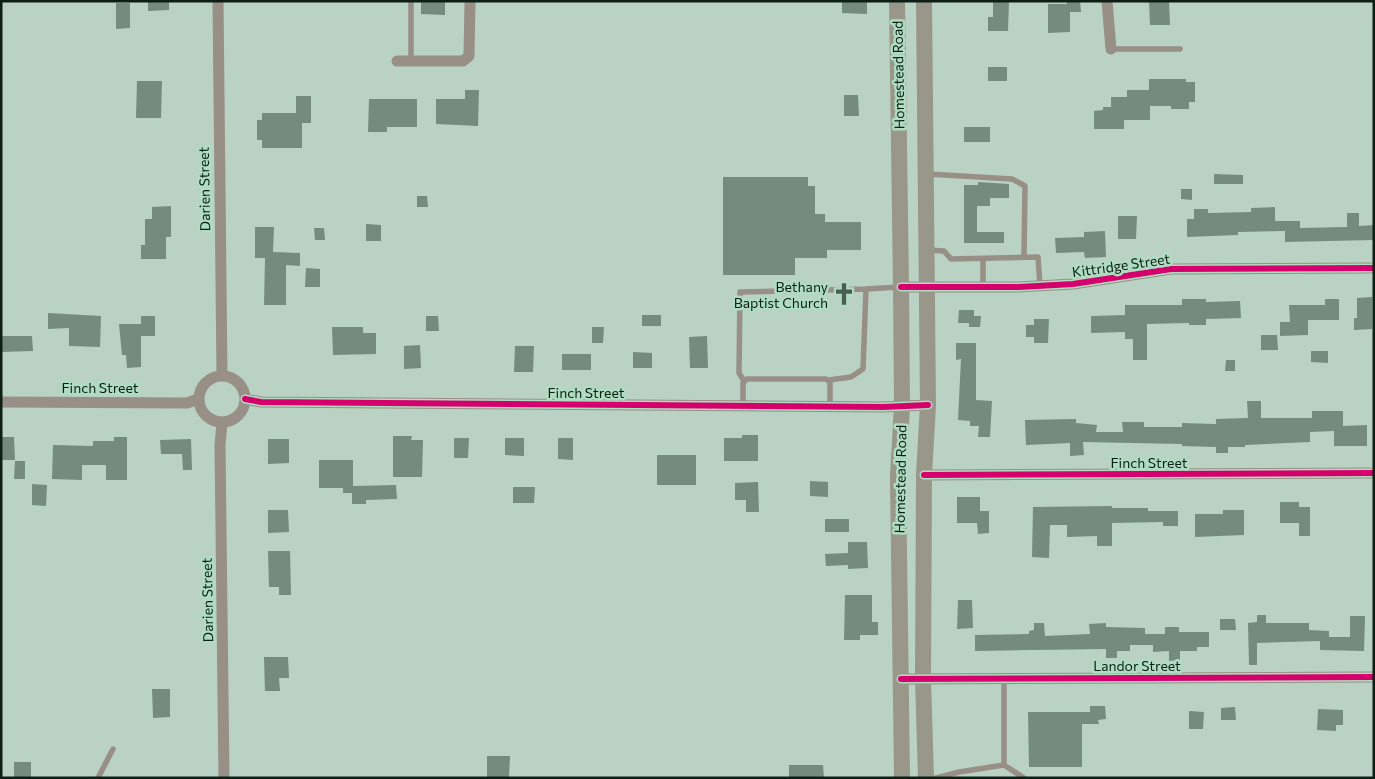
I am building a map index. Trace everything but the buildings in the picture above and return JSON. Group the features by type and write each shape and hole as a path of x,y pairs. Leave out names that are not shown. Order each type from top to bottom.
{"main road":[{"name":"Homestead Road","path":"897,1 902,406 898,476 902,778"},
{"name":"Homestead Road","path":"924,1 928,405 924,475 923,679 926,778"},
{"path":"897,26 924,27"},
{"path":"900,178 926,176"}],"street":[{"name":"Darien Street","path":"218,1 222,375"},
{"path":"397,61 463,61 469,56 470,1"},
{"path":"1107,5 1111,49"},
{"name":"Kittridge Street","path":"901,287 1073,284 1171,269 1374,268"},
{"path":"222,375 241,385 245,399 241,413 236,418 222,423 208,418 199,406 198,399 202,385 214,377 222,375"},
{"name":"Finch Street","path":"1,402 186,403 198,399"},
{"name":"Finch Street","path":"245,399 261,402 928,405"},
{"name":"Darien Street","path":"222,423 220,445 224,778"},
{"name":"Finch Street","path":"924,475 1374,473"},
{"name":"Landor Street","path":"901,679 1374,677"}],"lane":[{"path":"410,61 411,1"},
{"path":"1111,49 1180,49"},
{"path":"926,176 1012,180 1025,186 1024,258"},
{"path":"927,250 944,251 951,259 1038,257 1040,286"},
{"path":"983,259 983,287"},
{"path":"744,405 744,380 739,373 740,292 901,287"},
{"path":"744,380 829,380 851,377 863,369 866,289"},
{"path":"829,380 830,406"},
{"path":"1004,678 1004,766"},
{"path":"98,778 113,749"},
{"path":"936,778 959,772 1004,766 1024,778"}],"cycle path":[{"path":"901,287 1019,287 1073,284 1171,269 1374,268"},
{"path":"245,399 261,402 883,407 928,405"},
{"path":"924,475 1374,473"},
{"path":"901,679 1374,677"}],"place":[{"name":"Bethany Baptist Church","path":"844,294"}]}
